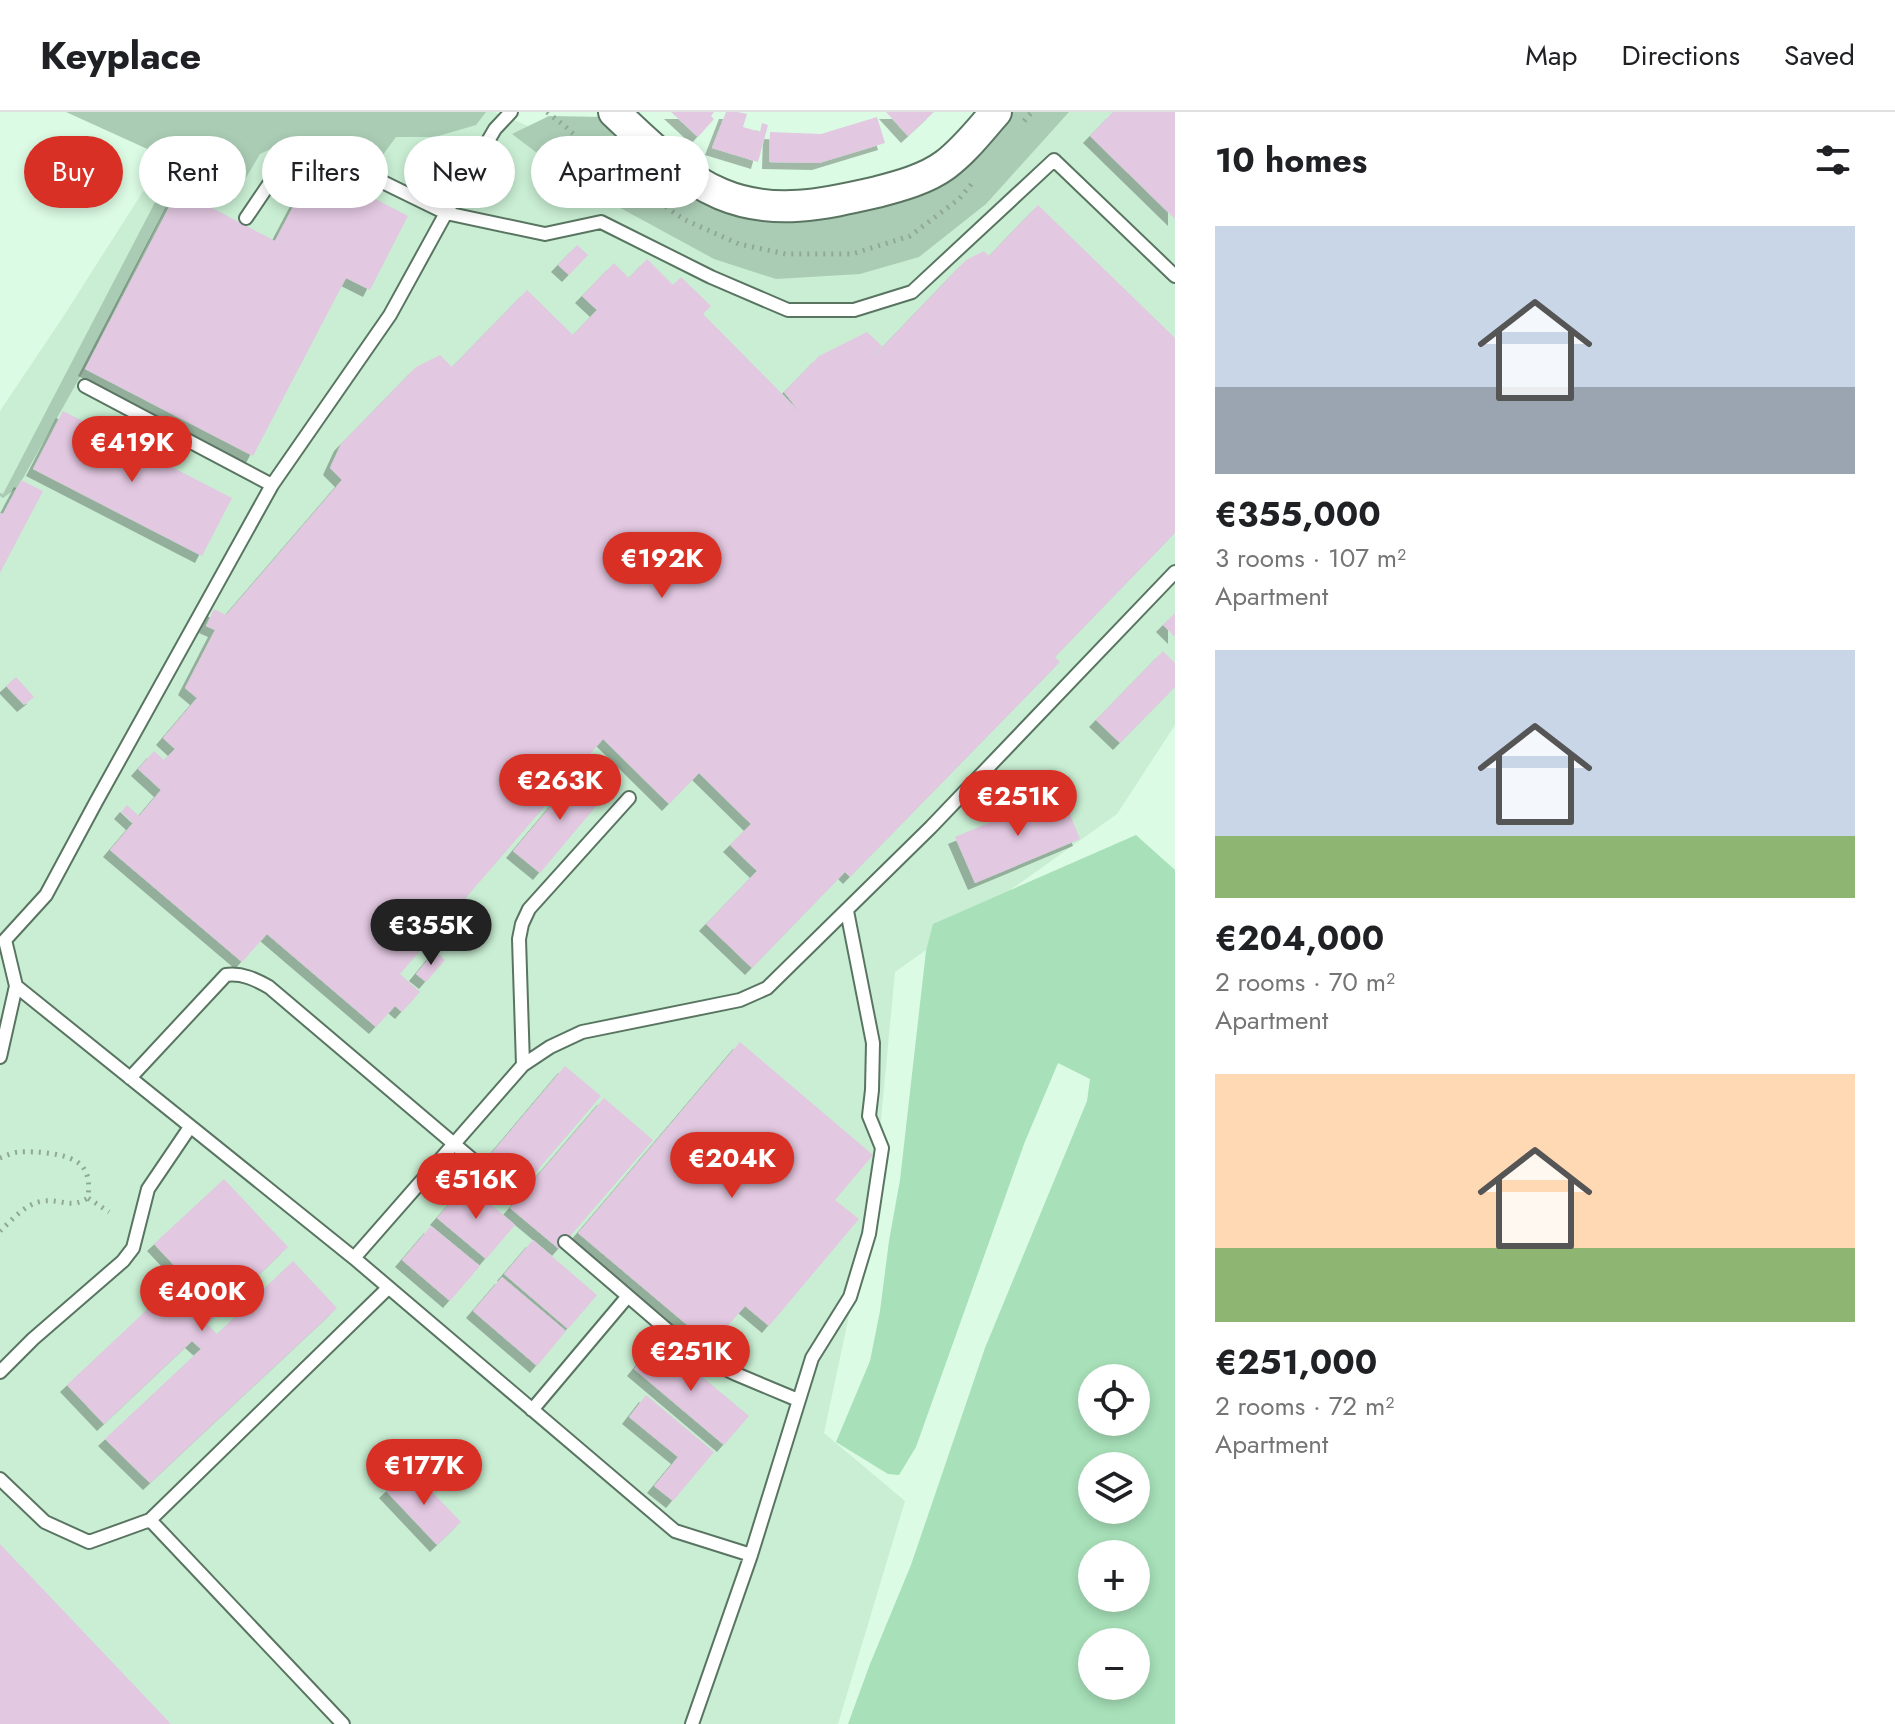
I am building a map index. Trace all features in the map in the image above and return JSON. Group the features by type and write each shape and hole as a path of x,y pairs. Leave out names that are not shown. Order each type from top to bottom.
{"street":[{"path":"614,112 673,166 721,194 771,207 800,207 830,203 917,180 943,167 996,112"}],"lane":[{"path":"0,1057 16,986 2,937 46,895 272,485 390,315 495,129 511,112"},
{"path":"246,218 288,156 317,150 446,213 545,234 601,222 711,277 788,310 854,310 912,292 1054,160 1175,276"},
{"path":"85,386 272,485"},
{"path":"354,1258 523,1065 550,1047 582,1032 740,1000 767,988 931,827 1175,572"},
{"path":"523,1065 519,939 522,924 529,909 629,798"},
{"path":"692,1724 751,1555 812,1358 850,1297 869,1234 882,1148 869,1116 873,1043 847,911"},
{"path":"130,1078 226,975 251,977 269,987 506,1188"},
{"path":"16,986 354,1258 675,1531 751,1555"},
{"path":"2,1364 123,1261 133,1248 148,1189 190,1127"},
{"path":"565,1242 705,1359 798,1400"},
{"path":"0,1479 45,1522 89,1542 150,1520 388,1288"},
{"path":"532,1410 628,1296"},
{"path":"150,1520 343,1724"}],"path":[{"path":"0,1158 17,1152 61,1155 74,1160 88,1178 88,1198"},
{"path":"88,1198 109,1212"},
{"path":"0,1231 30,1205 43,1201 80,1203 88,1198"}],"shaded area":[{"path":"66,112 486,112 476,125 438,136 396,137 388,148 388,136 262,136 262,153 246,178 246,136 139,136 139,145"},
{"path":"220,112 494,112 552,136 531,136 531,208 709,208 709,201 807,241 1031,112 1175,112 1175,725 1117,814 895,972 873,1203 824,1433 905,1501 838,1724 0,1724 0,411 139,198 139,208 246,208 246,136 197,136"},
{"path":"1012,112 1069,112 986,204 919,257 860,274 776,279 714,259 620,208 709,208 709,185 865,208"},
{"path":"549,116 606,117 628,136 531,136 531,148 512,134"},
{"path":"152,208 166,208 84,370 18,487 3,498 0,493 3,494"},
{"path":"1136,835 1175,870 1175,1724 848,1724 911,1565 985,1348 1087,1101 1090,1079 1058,1063 1024,1144 916,1447 899,1475 888,1474 836,1442 870,1361 880,1311 900,1180 926,951 933,924"}],"building":[{"path":"671,112 714,112 711,116 714,119 697,136"},
{"path":"726,112 747,114 743,127 760,132 762,123 768,125 758,162 712,148"},
{"path":"886,112 934,112 908,136"},
{"path":"1113,112 1175,112 1175,219 1090,136"},
{"path":"877,117 885,143 819,163 769,162 770,132 821,134"},
{"path":"1038,205 1175,338 1175,533 1055,657 1060,662 850,877 845,872 752,968 706,924 757,871 730,845 751,824 699,773 669,804 603,739 400,974 420,992 402,1012 395,1006 376,1027 267,934 242,962 110,850 133,823 121,812 127,805 139,816 161,790 138,769 154,751 164,760 175,749 163,738 197,698 185,688 215,630 206,626 214,609 226,615 342,480 330,468 341,444 416,367 440,355 452,367 527,290 573,335 597,310 582,296 614,263 629,278 647,259 673,285 681,277 711,306 703,314 799,411 784,392 819,356 867,332 882,346 869,361 966,260 984,251 989,256"},
{"path":"388,206 408,216 370,290 346,278 253,456 85,369 169,208 212,208 275,241 292,208 388,208"},
{"path":"577,245 588,255 569,275 558,265"},
{"path":"63,411 232,498 202,556 33,469"},
{"path":"21,480 43,491 0,573 0,513 3,514"},
{"path":"1175,613 1175,637 1163,625"},
{"path":"1163,651 1175,663 1175,687 1120,743 1096,720"},
{"path":"16,677 34,697 24,705 6,686"},
{"path":"581,770 608,792 540,873 513,851"},
{"path":"1061,793 1080,839 975,883 955,837"},
{"path":"435,951 445,960 426,982 416,974"},
{"path":"740,1042 873,1155 835,1200 859,1219 769,1326 745,1306 711,1345 578,1233"},
{"path":"565,1066 601,1096 524,1186 489,1156"},
{"path":"604,1098 653,1140 559,1249 510,1208"},
{"path":"224,1179 288,1247 207,1324 217,1334 293,1261 337,1308 150,1483 105,1439 201,1349 192,1341 104,1424 67,1385 185,1277 154,1244"},
{"path":"467,1184 515,1225 486,1259 437,1218"},
{"path":"431,1226 480,1266 450,1301 402,1260"},
{"path":"533,1240 597,1295 568,1329 504,1274"},
{"path":"502,1277 566,1331 537,1366 473,1311"},
{"path":"658,1340 749,1416 724,1445 634,1369"},
{"path":"646,1395 714,1452 673,1501 654,1486 678,1457 629,1417"},
{"path":"410,1469 461,1522 437,1545 386,1491"},
{"path":"0,1544 171,1724 0,1724"}]}
